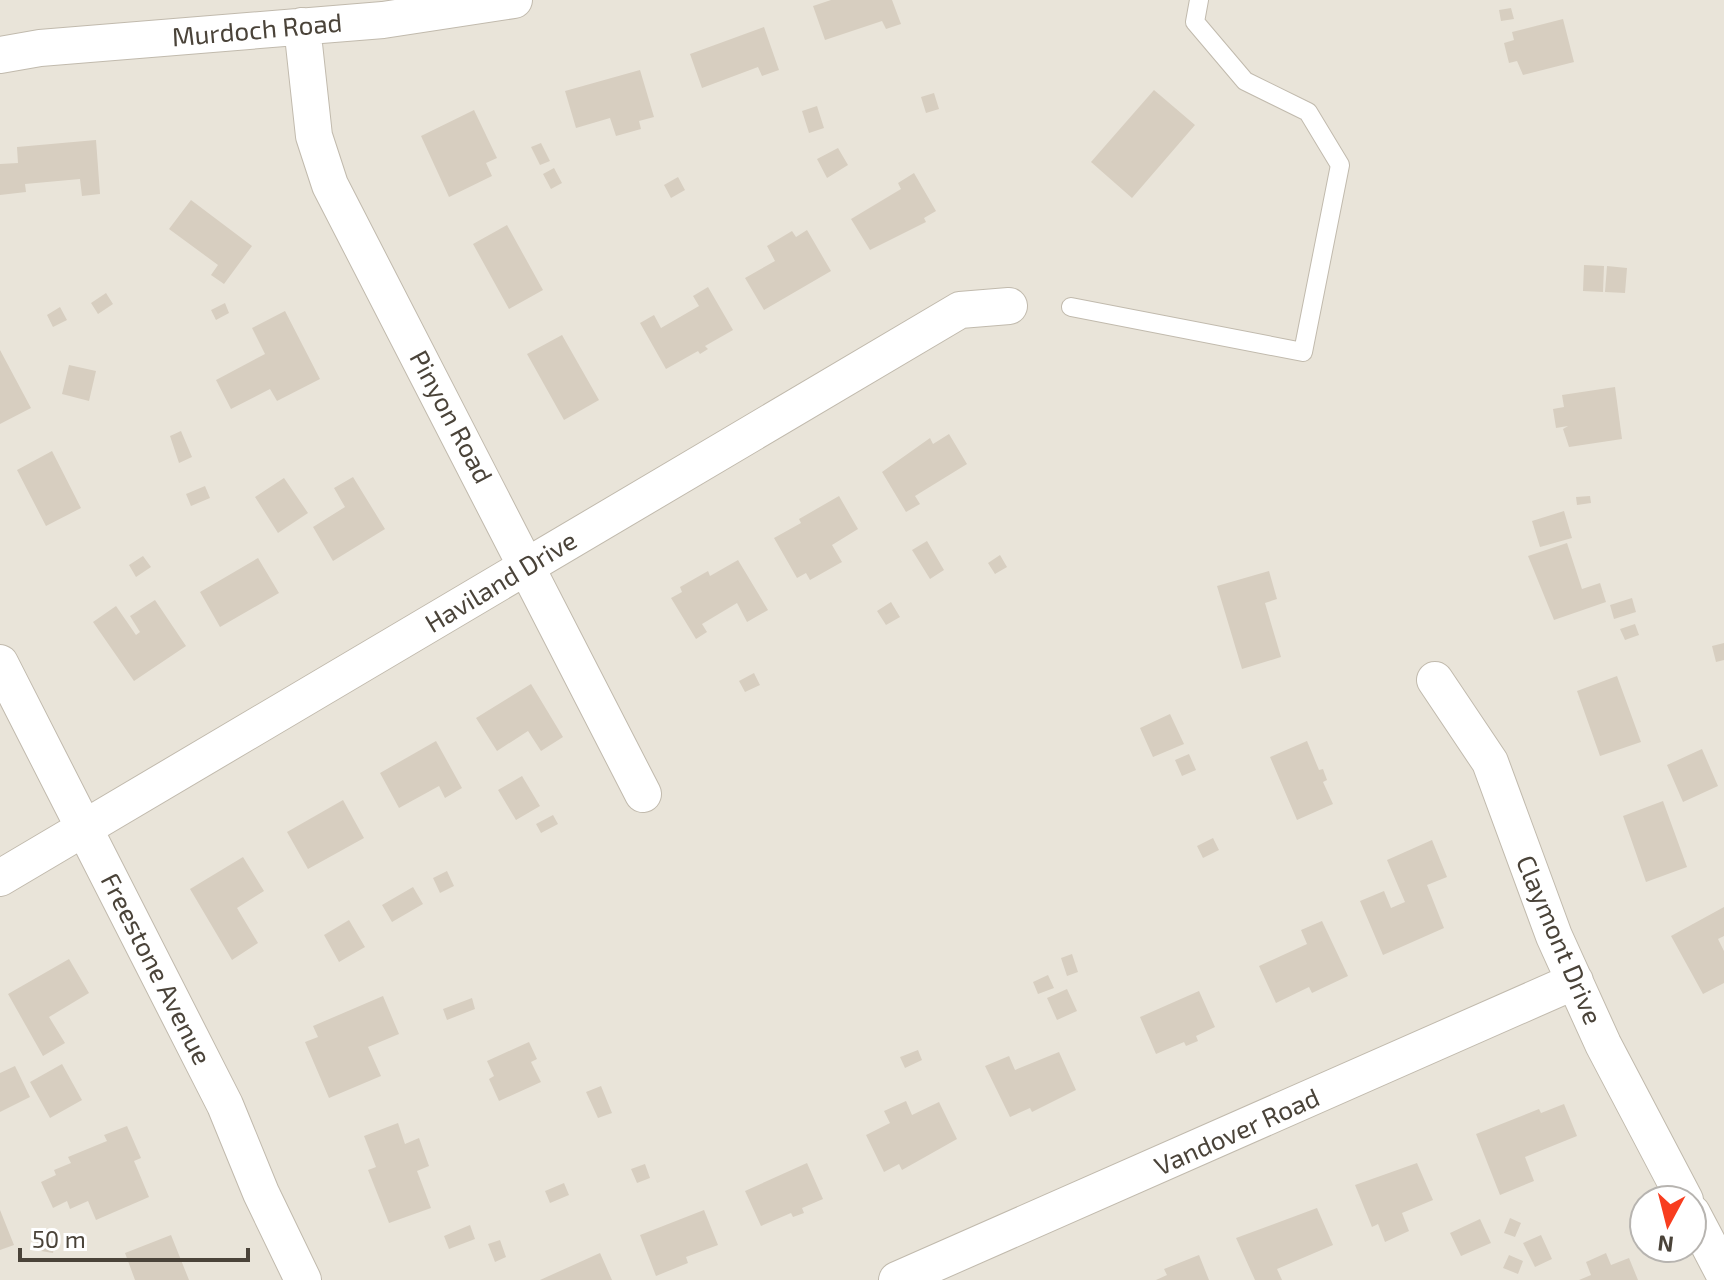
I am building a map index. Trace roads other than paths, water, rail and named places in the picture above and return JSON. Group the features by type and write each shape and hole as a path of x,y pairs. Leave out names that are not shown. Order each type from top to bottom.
{"street":[{"name":"Murdoch Road","path":"0,55 40,48 383,20 514,0"},
{"name":"Pinyon Road","path":"302,26 314,136 322,165 643,794"},
{"name":"Haviland Drive","path":"0,878 960,310 1009,306"},
{"name":"Freestone Avenue","path":"0,663 225,1105 303,1280"},
{"name":"Claymont Drive","path":"1435,680 1490,762 1535,888 1575,981 1603,1044 1677,1184"},
{"name":"Vandover Road","path":"897,1280 1575,981"},
{"path":"1708,1244 1724,1274"}],"lane":[{"path":"1071,307 1303,352 1340,165 1308,112 1245,81 1195,22 1199,0"}]}
